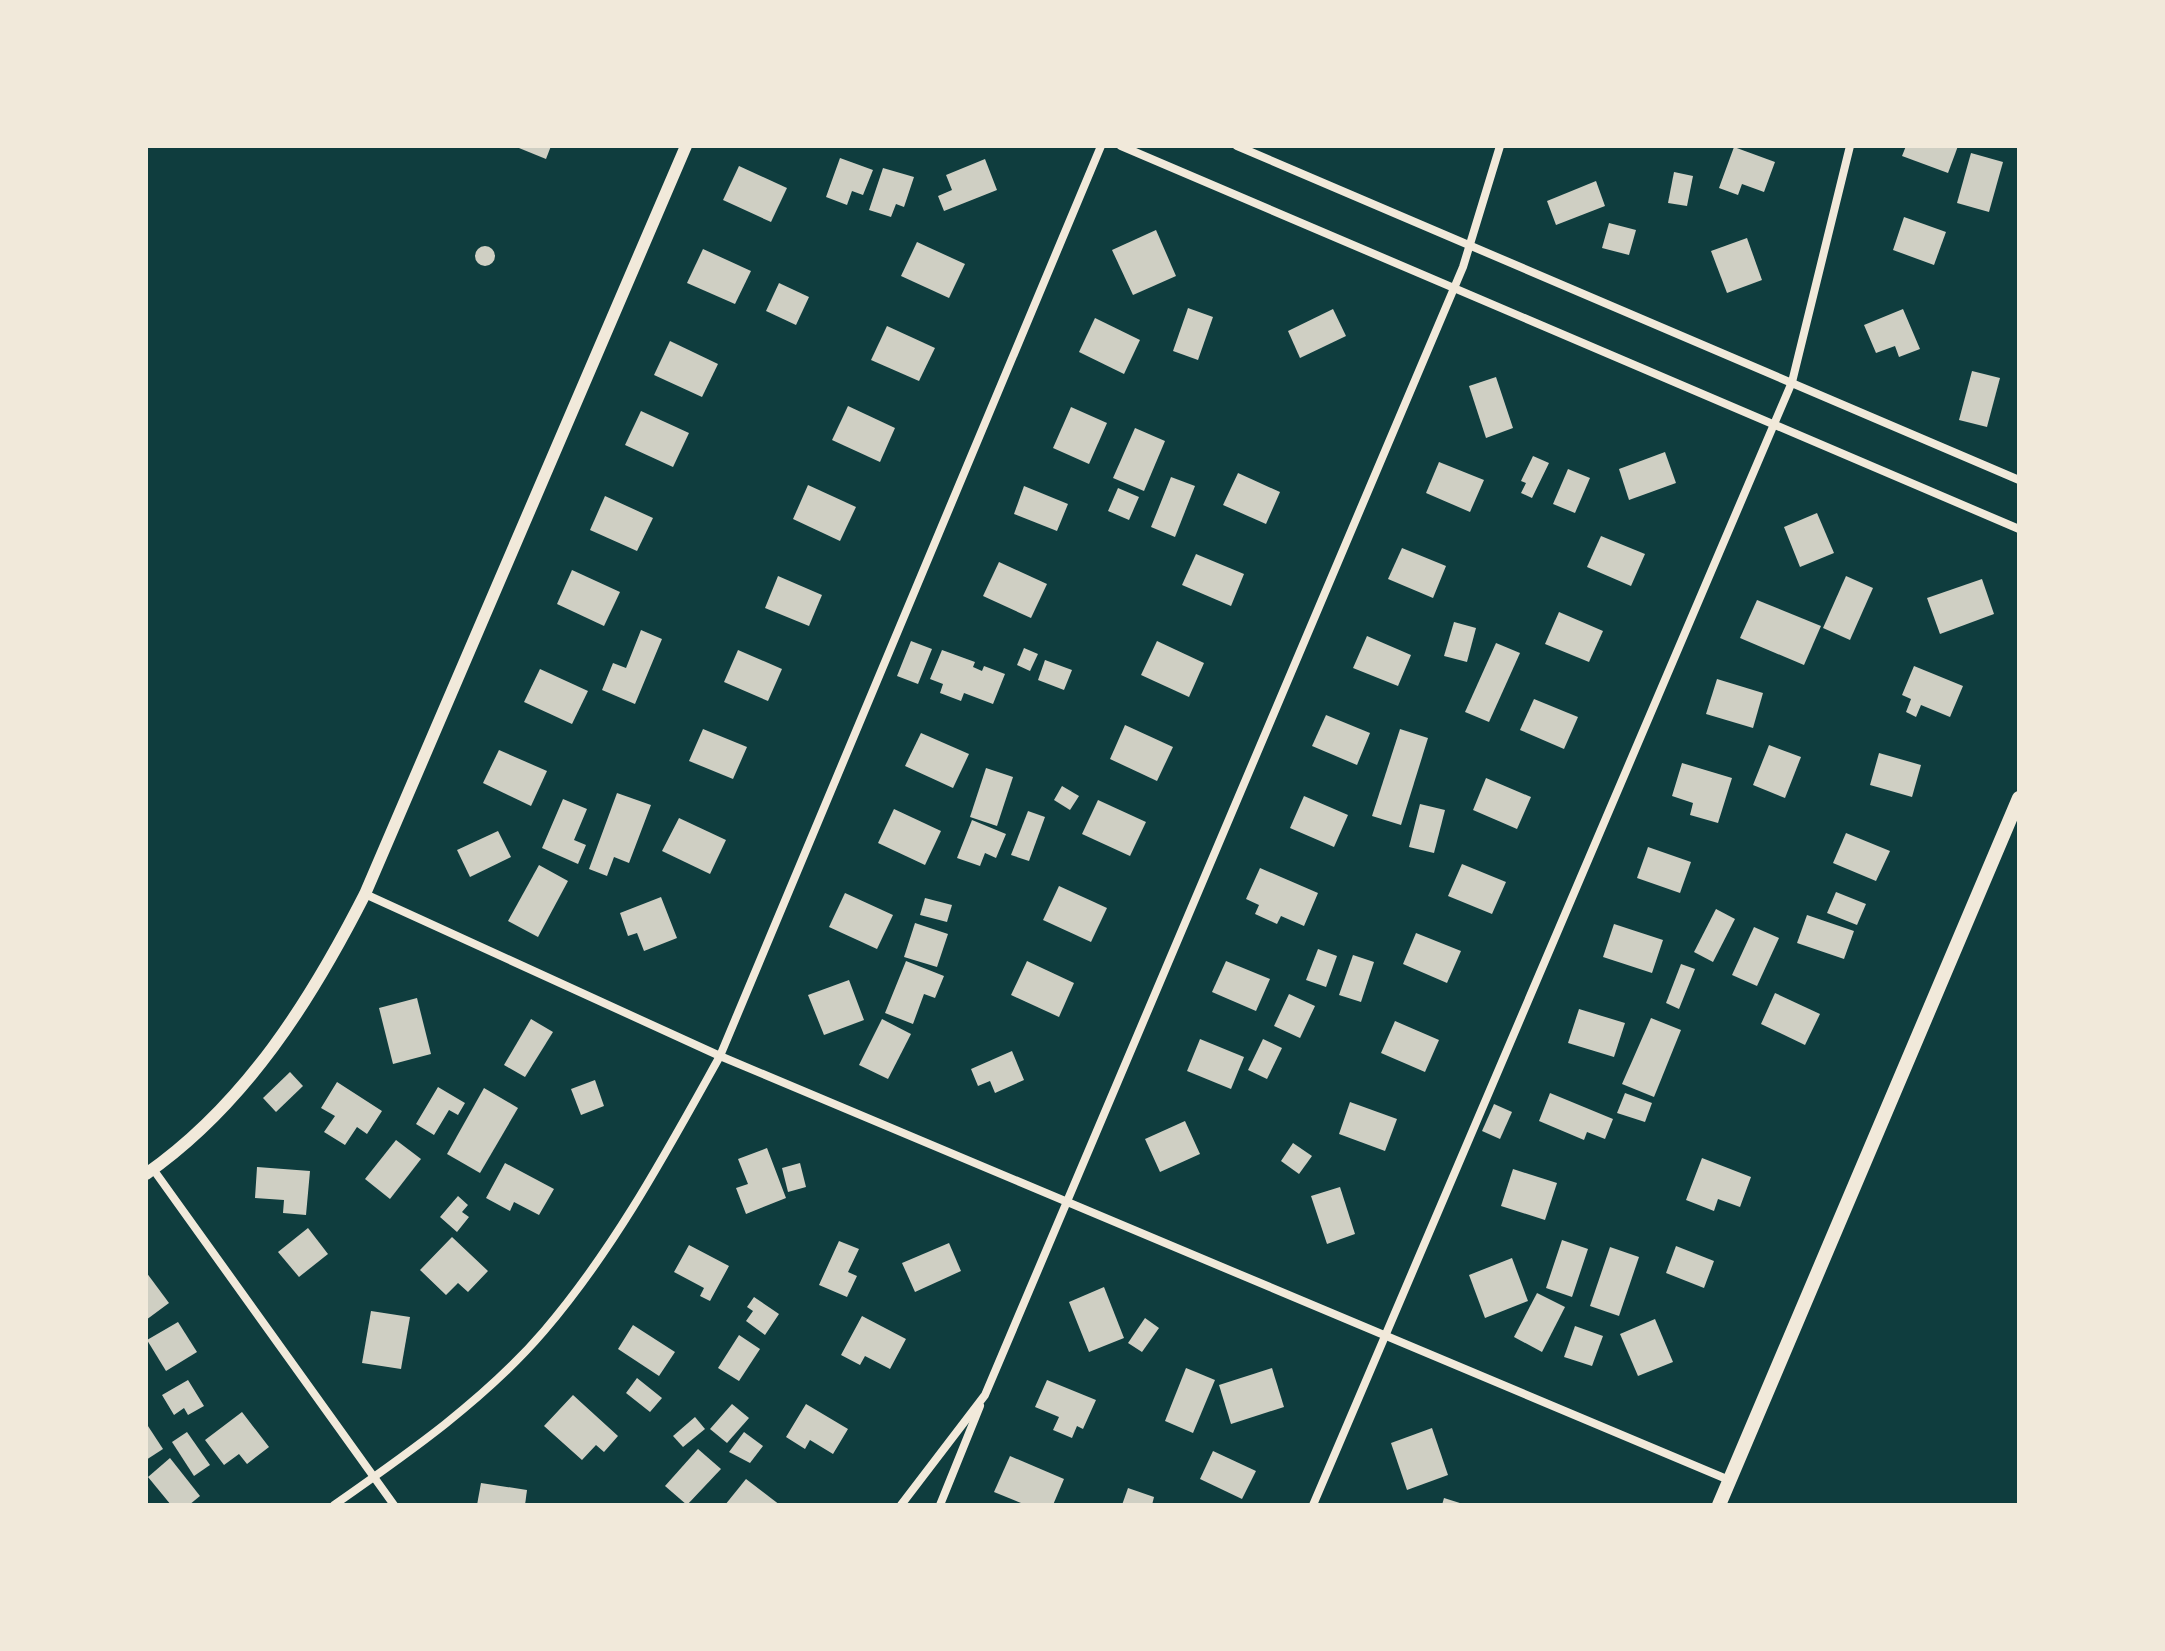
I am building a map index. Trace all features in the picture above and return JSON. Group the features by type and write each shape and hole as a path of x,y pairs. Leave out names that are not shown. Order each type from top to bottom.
{"main road":[{"path":"1719,1505 2019,798"}],"street":[{"path":"394,1505 149,1171 239,1091 314,990 365,894 686,146"},
{"path":"334,1505 478,1397 544,1331 610,1244 659,1167 720,1056 1101,146"},
{"path":"1121,146 2019,529"},
{"path":"1237,146 2019,480"},
{"path":"940,1505 1065,1203 1455,287 1471,246 1500,146"},
{"path":"1313,1505 1792,382 1850,146"},
{"path":"365,894 720,1056 1729,1480"},
{"path":"901,1505 985,1395"}],"building":[{"path":"514,146 551,146 546,159"},
{"path":"1906,146 1958,146 1948,173 1902,156"},
{"path":"1734,147 1775,162 1764,192 1742,184 1738,195 1719,188"},
{"path":"1971,153 2003,162 1989,212 1957,203"},
{"path":"840,158 873,170 863,195 852,191 847,205 826,197"},
{"path":"985,159 997,190 944,211 938,196 952,190 946,175"},
{"path":"739,166 787,188 771,222 723,200"},
{"path":"883,168 914,177 904,207 896,204 891,217 869,210"},
{"path":"1674,172 1693,176 1687,206 1668,203"},
{"path":"1596,181 1605,206 1556,225 1547,201"},
{"path":"1904,217 1946,232 1934,265 1893,250"},
{"path":"1609,223 1636,230 1629,255 1602,248"},
{"path":"1156,230 1176,276 1133,295 1112,250"},
{"path":"1747,238 1762,280 1727,293 1711,251"},
{"path":"917,242 965,264 949,298 901,276"},
{"path":"481,246 489,246 495,256 489,266 481,266 475,260 475,252"},
{"path":"703,249 751,271 735,304 687,283"},
{"path":"779,283 809,297 796,325 766,311"},
{"path":"1188,308 1213,317 1198,360 1173,351"},
{"path":"1333,309 1346,336 1300,358 1288,331"},
{"path":"1903,309 1920,349 1899,357 1895,346 1876,353 1864,325"},
{"path":"1095,318 1140,340 1124,374 1079,352"},
{"path":"887,326 935,348 919,381 871,360"},
{"path":"670,341 718,364 702,397 654,375"},
{"path":"1972,371 2000,378 1987,427 1959,420"},
{"path":"1496,377 1513,428 1486,438 1469,386"},
{"path":"848,406 895,428 880,462 832,440"},
{"path":"1071,407 1107,423 1089,464 1053,448"},
{"path":"641,411 689,433 673,467 625,445"},
{"path":"1135,428 1165,441 1144,491 1113,478"},
{"path":"1665,452 1676,483 1629,500 1619,469"},
{"path":"1533,456 1549,463 1532,498 1521,493 1526,483 1521,481"},
{"path":"1439,462 1484,480 1470,512 1426,493"},
{"path":"1568,469 1590,478 1575,513 1553,504"},
{"path":"1238,473 1280,492 1266,524 1223,505"},
{"path":"1171,477 1195,486 1175,537 1151,527"},
{"path":"808,485 856,507 840,541 793,519"},
{"path":"1024,486 1068,504 1057,531 1014,514"},
{"path":"1118,488 1139,497 1129,520 1108,511"},
{"path":"605,496 653,518 637,551 590,530"},
{"path":"1817,513 1834,553 1800,567 1784,527"},
{"path":"1601,536 1645,554 1631,586 1587,567"},
{"path":"1402,548 1446,566 1433,598 1388,579"},
{"path":"1196,554 1244,574 1231,606 1182,585"},
{"path":"999,562 1047,584 1031,618 983,596"},
{"path":"572,570 620,592 604,626 557,604"},
{"path":"778,576 822,595 809,626 765,608"},
{"path":"1846,576 1873,588 1850,640 1823,628"},
{"path":"1982,579 1994,614 1940,634 1927,598"},
{"path":"1757,600 1821,626 1804,665 1740,638"},
{"path":"1559,612 1603,631 1589,662 1545,644"},
{"path":"1454,622 1476,628 1467,662 1444,656"},
{"path":"641,630 662,639 635,704 602,690 613,663 626,668"},
{"path":"1367,636 1411,655 1398,686 1353,668"},
{"path":"911,641 932,649 918,684 897,676"},
{"path":"1157,641 1204,663 1189,697 1141,675"},
{"path":"1496,643 1520,653 1489,722 1465,712"},
{"path":"1024,648 1038,654 1030,671 1017,665"},
{"path":"738,650 782,669 768,701 724,682"},
{"path":"942,650 975,662 973,667 982,671 984,666 1005,674 993,704 964,693 961,701 940,693 943,684 930,679"},
{"path":"1045,660 1072,670 1064,690 1038,680"},
{"path":"1914,666 1963,686 1950,717 1921,705 1916,717 1906,712 1911,699 1902,695"},
{"path":"540,669 588,691 572,724 524,702"},
{"path":"1717,679 1763,693 1753,728 1706,714"},
{"path":"1534,699 1578,717 1564,749 1520,730"},
{"path":"1326,715 1370,733 1357,765 1312,746"},
{"path":"1125,725 1173,747 1157,781 1110,759"},
{"path":"703,729 747,747 733,779 689,761"},
{"path":"1400,729 1428,738 1401,825 1372,816"},
{"path":"921,733 969,754 953,788 905,766"},
{"path":"1769,745 1801,757 1785,798 1753,785"},
{"path":"499,750 547,771 531,806 483,783"},
{"path":"1879,753 1921,765 1912,797 1870,785"},
{"path":"1682,763 1732,778 1718,823 1690,815 1693,803 1672,796"},
{"path":"986,768 1013,777 997,826 970,817"},
{"path":"1486,778 1531,797 1517,829 1473,810"},
{"path":"1062,786 1079,796 1070,810 1054,800"},
{"path":"617,793 651,805 629,863 614,857 607,876 589,869"},
{"path":"1304,796 1348,815 1334,847 1290,828"},
{"path":"563,799 587,809 574,840 586,845 578,864 542,848"},
{"path":"1098,800 1146,822 1130,856 1082,834"},
{"path":"1420,804 1445,810 1434,853 1409,847"},
{"path":"894,809 941,831 925,865 878,843"},
{"path":"1028,811 1045,817 1029,861 1011,855"},
{"path":"679,818 726,840 710,874 662,851"},
{"path":"972,820 1006,834 996,858 985,853 980,866 957,858"},
{"path":"498,831 511,857 470,877 457,850"},
{"path":"1846,833 1890,851 1876,881 1833,863"},
{"path":"1648,847 1691,862 1680,893 1637,878"},
{"path":"1462,864 1506,882 1492,914 1448,896"},
{"path":"539,865 568,881 538,937 508,921"},
{"path":"1260,868 1318,893 1304,926 1281,916 1277,924 1255,914 1259,905 1246,899"},
{"path":"1059,886 1107,908 1091,942 1043,920"},
{"path":"1836,892 1866,904 1857,925 1827,913"},
{"path":"845,893 893,915 877,949 829,927"},
{"path":"661,897 677,938 644,951 637,933 628,936 620,913"},
{"path":"925,898 952,905 947,922 920,915"},
{"path":"1716,909 1735,919 1713,962 1694,952"},
{"path":"1807,915 1854,931 1844,959 1797,943"},
{"path":"915,923 948,934 937,967 904,957"},
{"path":"1614,924 1663,940 1652,973 1603,957"},
{"path":"1754,927 1779,938 1757,986 1732,975"},
{"path":"1416,933 1461,951 1447,983 1403,964"},
{"path":"1318,949 1337,956 1326,987 1306,980"},
{"path":"1353,955 1374,962 1361,1002 1339,995"},
{"path":"906,961 944,976 935,998 924,994 913,1024 885,1013"},
{"path":"1027,961 1074,983 1059,1017 1011,995"},
{"path":"1226,961 1270,979 1256,1011 1212,992"},
{"path":"1681,964 1695,969 1679,1009 1666,1003"},
{"path":"849,980 864,1020 824,1035 808,995"},
{"path":"1775,993 1820,1014 1805,1045 1761,1024"},
{"path":"1289,994 1315,1006 1300,1038 1274,1026"},
{"path":"417,998 431,1054 393,1064 379,1008"},
{"path":"1579,1009 1625,1023 1614,1057 1568,1043"},
{"path":"1651,1018 1681,1030 1654,1097 1622,1084"},
{"path":"531,1019 553,1032 525,1077 504,1065"},
{"path":"882,1019 911,1034 888,1079 859,1065"},
{"path":"1395,1021 1439,1040 1425,1072 1381,1053"},
{"path":"1200,1039 1244,1057 1231,1089 1187,1071"},
{"path":"1263,1039 1282,1048 1267,1079 1248,1070"},
{"path":"1012,1051 1024,1080 995,1093 990,1081 978,1086 971,1069"},
{"path":"290,1072 303,1086 276,1112 263,1098"},
{"path":"595,1080 604,1106 581,1115 571,1089"},
{"path":"337,1082 382,1111 367,1134 357,1127 345,1145 324,1132 335,1116 321,1108"},
{"path":"438,1087 465,1103 458,1115 449,1110 434,1135 416,1124"},
{"path":"484,1088 518,1108 480,1173 447,1154"},
{"path":"1550,1093 1613,1119 1605,1139 1587,1132 1584,1140 1539,1121"},
{"path":"1625,1093 1652,1103 1645,1122 1617,1113"},
{"path":"1350,1102 1397,1119 1385,1151 1339,1134"},
{"path":"1494,1104 1512,1112 1500,1139 1482,1131"},
{"path":"1185,1121 1200,1154 1160,1172 1145,1139"},
{"path":"396,1140 421,1159 390,1199 365,1179"},
{"path":"1293,1143 1312,1156 1299,1174 1281,1161"},
{"path":"767,1148 786,1198 746,1214 736,1188 748,1184 738,1159"},
{"path":"1702,1158 1751,1177 1740,1207 1718,1199 1714,1211 1686,1200"},
{"path":"505,1163 554,1189 539,1215 514,1202 510,1211 486,1198"},
{"path":"800,1163 806,1187 788,1192 782,1168"},
{"path":"257,1167 310,1171 306,1215 283,1213 284,1200 255,1198"},
{"path":"1513,1169 1557,1183 1545,1220 1501,1206"},
{"path":"1340,1187 1355,1234 1327,1244 1311,1196"},
{"path":"458,1196 468,1205 462,1212 469,1217 457,1232 440,1217"},
{"path":"308,1228 328,1254 299,1277 278,1252"},
{"path":"452,1237 488,1271 468,1292 458,1283 446,1295 420,1270"},
{"path":"1562,1240 1588,1249 1572,1297 1546,1288"},
{"path":"839,1241 859,1249 848,1272 857,1276 847,1297 819,1285"},
{"path":"949,1243 961,1271 915,1292 902,1263"},
{"path":"689,1245 729,1266 710,1301 700,1296 704,1288 674,1272"},
{"path":"1676,1246 1714,1261 1704,1288 1666,1273"},
{"path":"1610,1247 1639,1257 1619,1316 1590,1306"},
{"path":"1512,1258 1528,1301 1485,1318 1469,1275"},
{"path":"146,1272 169,1303 146,1320"},
{"path":"1104,1287 1124,1338 1089,1352 1069,1302"},
{"path":"1537,1293 1565,1307 1542,1352 1514,1337"},
{"path":"754,1297 779,1314 765,1335 746,1321 753,1311 747,1307"},
{"path":"371,1311 410,1317 401,1369 362,1363"},
{"path":"862,1316 906,1339 890,1369 865,1356 860,1365 841,1355"},
{"path":"1145,1318 1159,1328 1142,1352 1128,1343"},
{"path":"1655,1319 1673,1362 1638,1376 1620,1334"},
{"path":"178,1322 197,1352 166,1371 147,1340"},
{"path":"633,1325 675,1352 659,1376 618,1349"},
{"path":"1575,1326 1603,1336 1592,1366 1564,1357"},
{"path":"739,1335 760,1349 739,1381 718,1368"},
{"path":"1186,1368 1215,1380 1193,1433 1165,1421"},
{"path":"1272,1368 1284,1407 1231,1424 1219,1385"},
{"path":"637,1378 662,1398 650,1412 626,1393"},
{"path":"188,1380 204,1406 188,1415 184,1408 174,1415 162,1395"},
{"path":"1047,1380 1096,1400 1083,1429 1077,1426 1072,1438 1053,1430 1059,1417 1035,1407"},
{"path":"573,1395 618,1436 604,1452 596,1445 582,1460 544,1426"},
{"path":"732,1404 749,1418 727,1443 710,1429"},
{"path":"806,1404 848,1429 833,1454 810,1440 805,1449 786,1437"},
{"path":"242,1412 269,1447 247,1464 239,1454 224,1465 205,1440"},
{"path":"695,1417 705,1429 683,1447 673,1436"},
{"path":"146,1423 163,1449 146,1460"},
{"path":"1432,1428 1448,1475 1407,1490 1391,1443"},
{"path":"187,1432 210,1465 194,1476 172,1442"},
{"path":"744,1432 763,1446 750,1463 729,1452"},
{"path":"698,1449 721,1469 687,1505 665,1486"},
{"path":"1213,1451 1256,1471 1242,1499 1200,1479"},
{"path":"1010,1456 1064,1479 1053,1505 1026,1505 994,1492"},
{"path":"170,1458 200,1496 189,1505 171,1505 148,1477"},
{"path":"746,1479 780,1505 725,1505"},
{"path":"481,1483 527,1490 525,1505 477,1505"},
{"path":"1128,1488 1154,1497 1152,1505 1122,1505"},
{"path":"1444,1498 1463,1504 1463,1505 1442,1505"}]}
